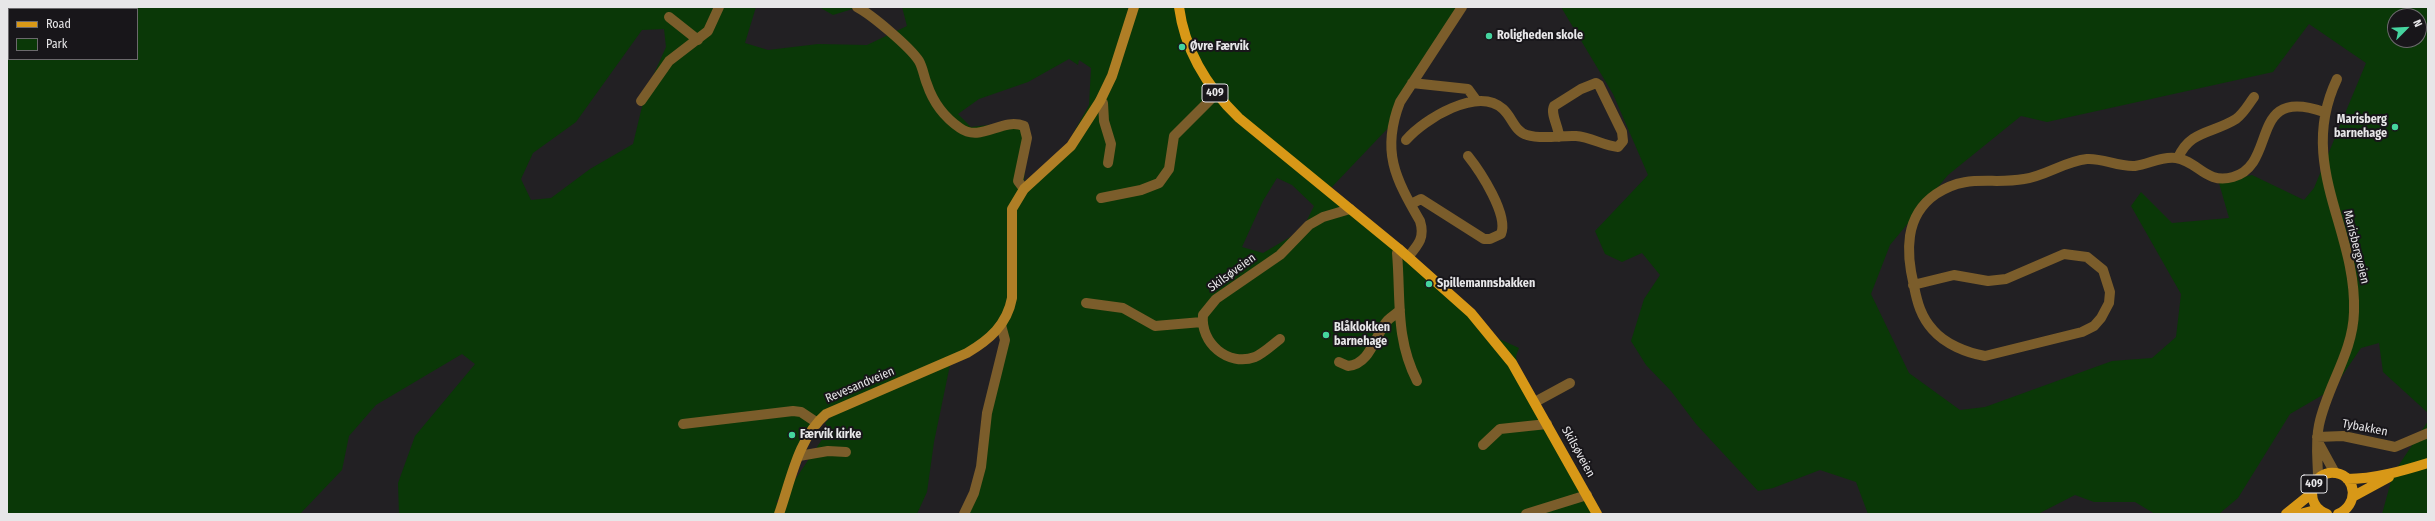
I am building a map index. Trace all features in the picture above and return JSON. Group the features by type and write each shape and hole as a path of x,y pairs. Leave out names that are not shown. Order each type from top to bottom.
{"main road":[{"name":"Revesandveien","path":"816,422 840,407 967,353 982,344 1001,326 1010,311 1012,298 1012,208 1024,189 1071,146 1100,101 1112,76 1134,7"},
{"name":"Skilsøveien","path":"1179,7 1190,50 1204,78 1216,94 1239,118 1399,249 1471,313 1494,338 1535,402 1597,514"},
{"path":"779,514 799,456 816,422"},
{"path":"2347,479 2360,479 2400,472 2428,463"},
{"name":"409","path":"2323,512 2313,502 2312,493 2318,476 2333,471 2347,479"},
{"path":"2354,496 2400,472"},
{"path":"2338,514 2349,507 2354,496 2352,487 2347,479"},
{"name":"409","path":"2286,514 2312,493"},
{"name":"409","path":"2300,514 2323,512"}],"street":[{"path":"641,101 669,61 708,31 719,7"},
{"path":"857,7 911,50 920,62 936,103 960,128 970,134 986,132 1008,124 1018,124 1024,126 1027,138 1018,181 1024,189"},
{"path":"1408,257 1420,243 1422,236 1420,220 1395,174 1391,144 1394,117 1400,102 1462,7"},
{"path":"669,17 698,40"},
{"name":"Marisbergveien","path":"2318,476 2316,451 2323,411 2348,349 2354,313 2350,272 2324,164 2324,112 2338,79"},
{"path":"1412,83 1468,89 1476,100"},
{"path":"1406,140 1415,130 1430,119 1476,100 1498,105 1522,133 1528,135 1542,138 1559,137 1591,139 1610,146 1618,147 1624,137 1604,93 1596,83 1581,89 1554,106 1552,113 1559,128 1559,137"},
{"path":"1101,198 1141,190 1159,183 1169,169 1174,136 1216,94"},
{"path":"2178,158 2189,140 2237,118 2254,97"},
{"path":"1100,101 1103,104 1104,121 1111,144 1108,163"},
{"path":"1914,285 1954,275 1988,281 2006,279 2058,255 2069,253 2087,257 2098,266 2107,278 2110,292 2109,303 2104,313 2088,329 1985,356 1970,352 1938,335 1923,316 1914,285 1908,248 1913,224 1928,201 1950,186 1974,180 2025,179 2086,159 2099,159 2127,166 2160,159 2178,158 2205,175 2215,178 2232,178 2244,172 2255,162 2265,130 2276,114 2294,106 2305,106 2324,112"},
{"path":"1411,204 1421,199 1427,201 1450,218 1484,239 1490,239 1501,234 1503,223 1489,184 1468,156"},
{"name":"Skilsøveien","path":"1202,322 1203,315 1216,299 1280,255 1309,225 1323,217 1350,209"},
{"path":"1399,249 1397,253 1402,345 1417,381"},
{"path":"1086,303 1123,308 1155,326 1202,322 1204,334 1211,344 1219,352 1237,360 1254,357 1280,339"},
{"path":"1339,362 1348,366 1358,364 1373,346 1387,321 1400,310"},
{"path":"964,514 977,485 987,413 1005,340 1001,326"},
{"path":"1535,402 1570,383"},
{"path":"683,424 793,411 802,412 816,422"},
{"path":"1483,445 1500,429 1547,424"},
{"name":"Tybakken","path":"2318,440 2343,436 2395,447 2428,433"},
{"path":"2318,440 2333,471"},
{"path":"799,456 828,451 846,452"},
{"path":"1526,514 1587,495"}],"green space":[{"path":"7,7 756,7 745,43 768,50 818,44 867,45 907,26 902,7 1464,7 1390,126 1329,190 1495,337 1519,348 1516,356 1520,379 1593,514 965,514 984,453 1005,331 950,365 934,442 927,492 917,514 399,514 398,483 415,436 475,364 462,354 376,405 349,436 342,470 300,514 7,514","holes":["664,29 666,47 645,94 633,144 590,169 551,198 531,200 521,179 533,153 576,122 642,30","1069,59 1078,65 1079,60 1091,68 1089,105 1065,148 1024,182 1027,134 1022,121 971,127 958,114 979,99 1028,82","1277,178 1292,185 1314,206 1302,230 1263,253 1242,247 1263,201","838,405 834,414 825,423 829,429 780,502 776,502 792,481 789,465 805,435"]},
{"path":"819,7 859,7 833,15"},
{"path":"1561,7 2428,7 2428,413 2383,372 2379,343 2361,348 2333,389 2290,414 2238,498 2219,514 2155,514 2135,502 2094,502 2075,495 2038,514 1868,514 1856,482 1820,470 1773,488 1758,491 1696,424 1671,391 1646,365 1631,341 1644,299 1660,275 1642,253 1622,262 1605,254 1595,231 1648,175 1613,94","holes":["2309,24 2366,63 2314,188 2304,200 2252,175 2219,183 2229,218 2172,223 2141,192 2131,206 2181,294 2176,337 2152,358 2112,361 1985,407 1960,410 1909,373 1871,294 1890,245 1948,175 2021,116 2047,122 2273,72"]},
{"path":"2428,421 2428,514 2382,514 2393,474"}],"place":[{"name":"Roligheden skole","path":"1489,36"},
{"name":"Øvre Færvik","path":"1182,47"},
{"name":"Marisberg barnehage","path":"2395,127"},
{"name":"Spillemannsbakken","path":"1429,284"},
{"name":"Blåklokken barnehage","path":"1326,335"},
{"name":"Færvik kirke","path":"792,435"}]}
